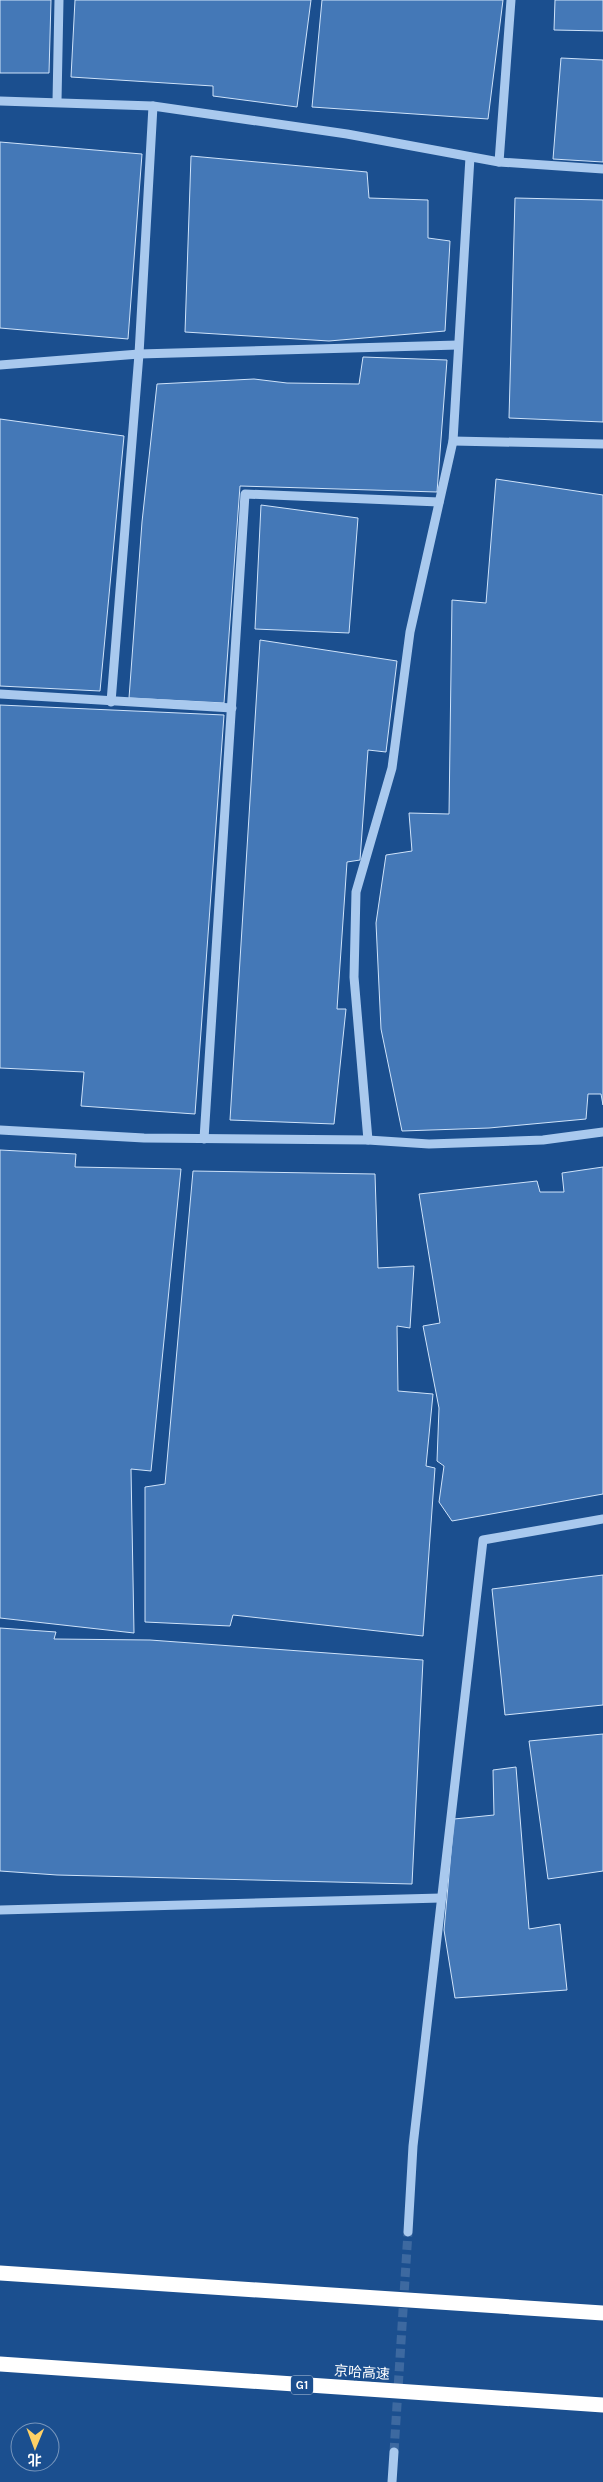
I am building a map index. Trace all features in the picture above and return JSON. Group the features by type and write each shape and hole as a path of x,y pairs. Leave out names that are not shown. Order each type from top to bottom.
{"highway":[{"path":"0,2273 603,2312"},
{"name":"京哈高速","path":"0,2364 603,2405"}],"street":[{"path":"56,101 59,0"},
{"path":"499,162 511,0"},
{"path":"0,101 56,101 153,106 347,134 499,162 603,170"},
{"path":"111,702 140,354 153,106"},
{"path":"368,1140 354,977 356,892 392,768 410,632 453,441 470,157"},
{"path":"0,364 140,354 458,345"},
{"path":"453,441 603,444"},
{"path":"204,1139 245,494 439,502"},
{"path":"0,694 232,708"},
{"path":"0,1130 204,1139 368,1140 428,1144 543,1140 603,1132"},
{"path":"408,2232 413,2146 483,1540 603,1520"},
{"path":"0,1910 442,1898"},
{"path":"392,2482 394,2452"}],"building":[{"path":"0,0 51,0 49,73 0,73"},
{"path":"75,0 311,0 297,107 213,96 213,86 71,77"},
{"path":"322,0 503,0 488,119 312,107"},
{"path":"555,0 603,0 603,31 554,30"},
{"path":"561,58 603,60 603,162 553,159"},
{"path":"0,142 142,154 128,339 0,328"},
{"path":"191,156 367,172 369,198 428,200 428,238 450,241 445,331 329,341 185,332"},
{"path":"515,198 603,200 603,422 509,418"},
{"path":"363,357 447,360 437,492 240,486 224,703 129,698 142,522 157,384 254,379 287,383 359,384"},
{"path":"0,419 124,436 100,691 0,686"},
{"path":"496,479 603,495 603,1105 601,1094 588,1094 586,1119 489,1128 402,1131 381,1029 376,923 386,855 412,851 409,813 449,814 452,600 486,603"},
{"path":"261,505 358,518 349,633 255,629"},
{"path":"260,640 397,661 386,752 368,750 360,860 347,862 337,1009 346,1009 334,1124 230,1120"},
{"path":"0,705 224,715 195,1114 81,1106 84,1072 0,1068"},
{"path":"0,1150 76,1154 75,1167 181,1169 151,1471 131,1469 134,1633 0,1618"},
{"path":"603,1167 603,1494 452,1521 439,1502 444,1466 437,1461 439,1408 423,1326 440,1323 419,1194 537,1181 540,1192 564,1192 562,1173"},
{"path":"193,1171 375,1174 378,1268 414,1266 410,1328 397,1326 398,1391 433,1394 426,1466 435,1468 423,1636 233,1615 230,1626 145,1622 145,1487 165,1484"},
{"path":"603,1575 603,1705 505,1715 492,1589"},
{"path":"0,1628 56,1632 54,1639 150,1640 423,1660 412,1884 57,1875 0,1871"},
{"path":"603,1734 603,1871 548,1879 529,1741"},
{"path":"516,1767 529,1929 560,1924 567,1990 455,1998 444,1930 454,1819 494,1815 493,1770"}],"tunnel":[{"path":"394,2452 408,2232"}]}
